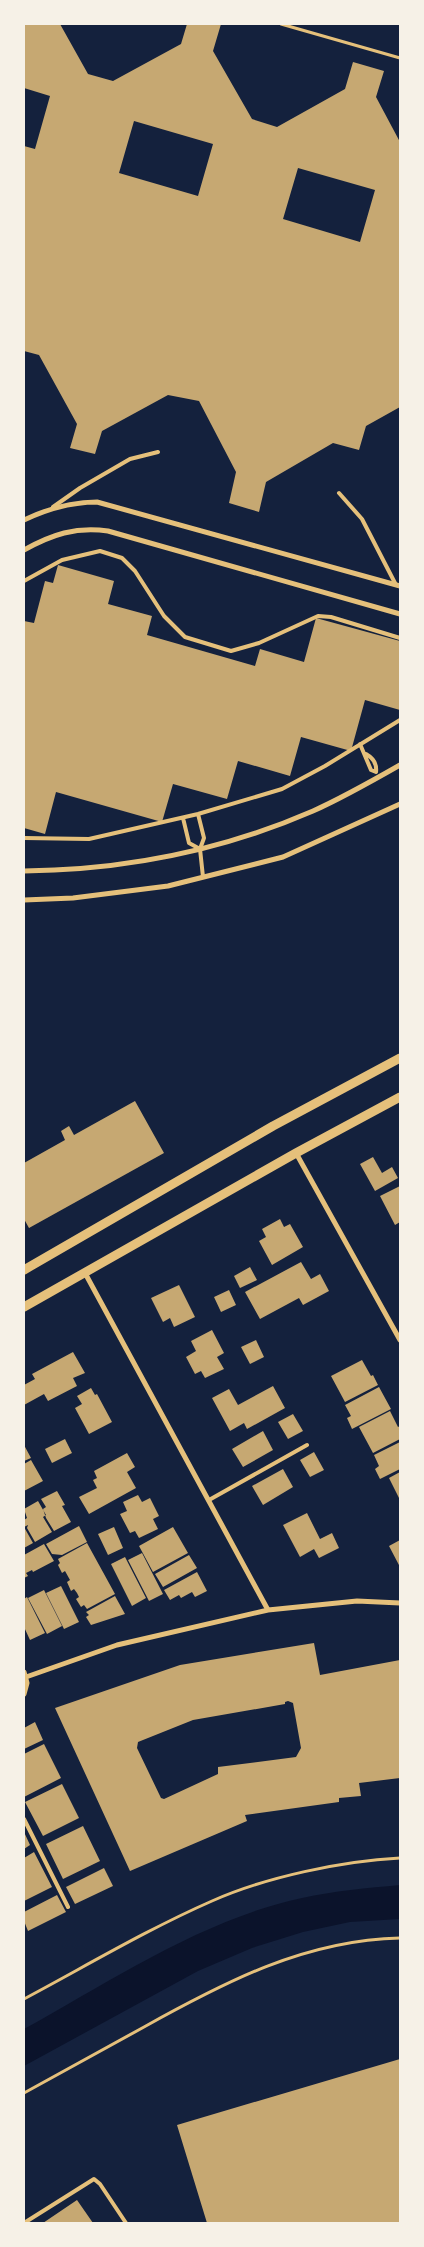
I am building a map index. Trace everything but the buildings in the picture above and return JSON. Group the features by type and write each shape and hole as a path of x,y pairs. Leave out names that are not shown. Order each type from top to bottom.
{"street":[{"path":"24,520 51,509 84,502 96,502 118,506 398,585"},
{"path":"24,550 60,533 85,529 102,530 400,614"},
{"path":"24,871 81,869 126,864 200,849 240,838 314,811 378,775 400,765"},
{"path":"24,900 73,898 168,886 282,856 400,804"},
{"path":"24,1270 273,1126 400,1058"},
{"path":"24,1307 296,1153 400,1098"},
{"path":"296,1153 400,1340"},
{"path":"85,1273 268,1610"},
{"path":"24,1694 27,1683 25,1674 117,1644 268,1610 357,1601 400,1604"}],"lane":[{"path":"51,509 80,488 130,459 158,452"},
{"path":"339,493 362,519 398,585"},
{"path":"24,581 62,560 100,551 122,558 136,571 164,616 186,637 231,651 259,643 318,616 331,617 400,638"},
{"path":"24,838 89,839 183,818 282,789 400,720"},
{"path":"360,744 377,767 378,775"},
{"path":"198,814 204,838 200,849 203,877"},
{"path":"183,818 189,842 200,849"},
{"path":"209,1500 307,1446"},
{"path":"24,1819 68,1907"},
{"path":"24,2223 94,2179 100,2184 126,2223"}],"path":[{"path":"281,24 400,58"},
{"path":"24,1999 213,1900 271,1880 372,1859 400,1858"},
{"path":"24,2093 215,1987 275,1963 333,1946 400,1938"}],"water":[{"path":"400,1885 400,1919 350,1922 303,1932 252,1948 198,1971 24,2066 24,2029 158,1953 193,1936 265,1908 302,1898"}]}
